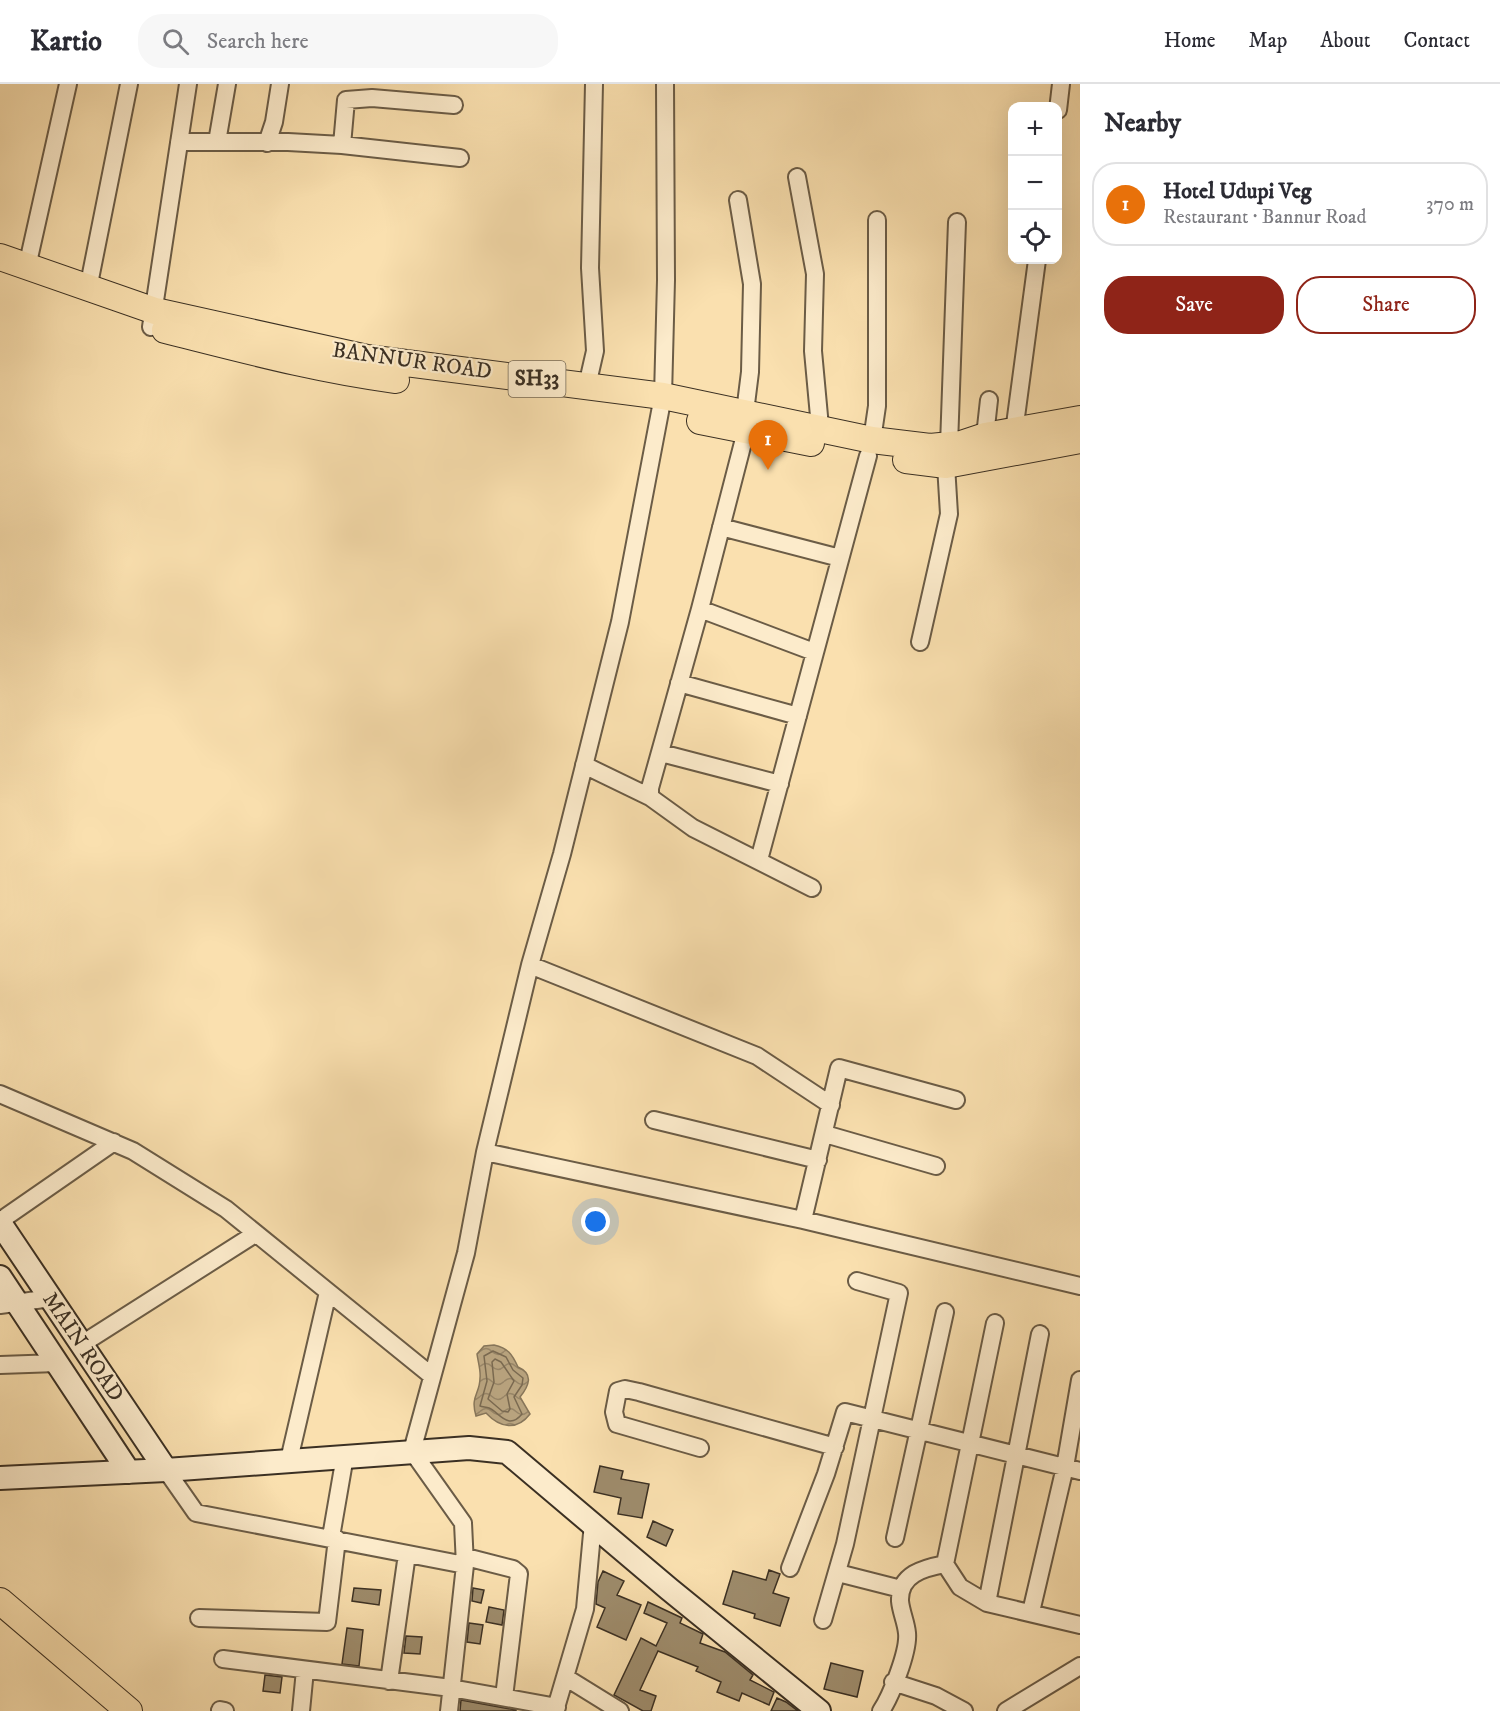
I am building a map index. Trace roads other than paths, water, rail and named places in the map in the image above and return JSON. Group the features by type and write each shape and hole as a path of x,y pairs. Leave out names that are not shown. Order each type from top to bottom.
{"main road":[{"name":"BANNUR ROAD","path":"0,257 88,289 153,319 367,358 587,386 745,422 820,427 870,448 930,447 948,455 985,436 1080,419"},
{"path":"0,274 153,319 362,376 662,404"},
{"path":"745,422 870,448"},
{"path":"948,455 1080,440"},
{"path":"0,1601 129,1711"},
{"path":"0,1619 104,1711"}],"street":[{"path":"27,267 68,84"},
{"path":"88,289 129,84"},
{"path":"153,319 188,84"},
{"path":"217,142 227,84"},
{"path":"267,143 274,122 280,84"},
{"path":"587,386 595,351 591,268 594,84"},
{"path":"412,1451 466,1253 485,1152 530,965 620,622 662,404 666,280 665,84"},
{"path":"1059,102 1061,84"},
{"path":"342,146 346,100 372,98 454,105"},
{"path":"179,142 342,146 459,158"},
{"path":"797,177 815,274 813,351 820,427"},
{"path":"651,797 650,788 700,609 745,422 750,372 752,285 738,200"},
{"path":"759,860 870,448 878,406 877,220"},
{"path":"920,642 950,514 948,455 957,222"},
{"path":"1014,432 1036,264"},
{"path":"985,436 988,400"},
{"path":"721,527 840,558"},
{"path":"700,609 814,652"},
{"path":"679,683 798,716"},
{"path":"661,753 780,784"},
{"path":"584,765 651,797 693,828 812,888"},
{"path":"530,965 758,1056 831,1105"},
{"path":"803,1220 839,1068 956,1100"},
{"path":"0,1095 133,1151 226,1209 432,1376"},
{"path":"654,1120 818,1160"},
{"path":"825,1134 936,1166"},
{"path":"0,1222 114,1142"},
{"path":"485,1152 803,1220 1080,1286"},
{"name":"MAIN ROAD","path":"0,1222 166,1470"},
{"path":"82,1344 255,1234"},
{"path":"0,1276 9,1304 57,1363 129,1472"},
{"path":"823,1620 838,1573 874,1419 899,1293 857,1281"},
{"path":"289,1460 328,1293"},
{"path":"9,1304 51,1298"},
{"path":"895,1538 921,1431 945,1312"},
{"path":"994,1323 945,1564 960,1587 987,1603 1080,1625"},
{"path":"987,1603 1018,1455 1040,1334"},
{"path":"0,1365 57,1363"},
{"path":"1031,1612 1072,1469 1080,1380"},
{"path":"700,1448 617,1424 614,1412 618,1391 625,1389 639,1392 835,1447"},
{"path":"790,1568 835,1447 845,1412 1072,1469"},
{"path":"0,1478 166,1470 469,1448 507,1452 669,1589 819,1711"},
{"path":"412,1451 463,1523 465,1561 449,1711"},
{"path":"199,1618 327,1622 334,1538 345,1456"},
{"path":"166,1470 196,1513 407,1554 513,1569 519,1574 504,1697"},
{"path":"223,1659 452,1688 556,1709 585,1609 593,1523"},
{"path":"389,1681 407,1554"},
{"path":"881,1711 888,1700 908,1634 900,1602 901,1589 910,1577 921,1569 945,1564"},
{"path":"838,1573 901,1589"},
{"path":"1006,1711 1079,1669"},
{"path":"301,1711 305,1670"},
{"path":"565,1677 620,1711"},
{"path":"893,1682 936,1696 964,1711"}],"water":[{"path":"494,1345 509,1352 518,1367 528,1377 528,1385 520,1397 530,1414 514,1425 508,1426 497,1422 486,1413 476,1416 474,1409 480,1383 477,1354 484,1346"}],"place":[{"name":"Hotel Udupi Veg","path":"768,470"}]}
